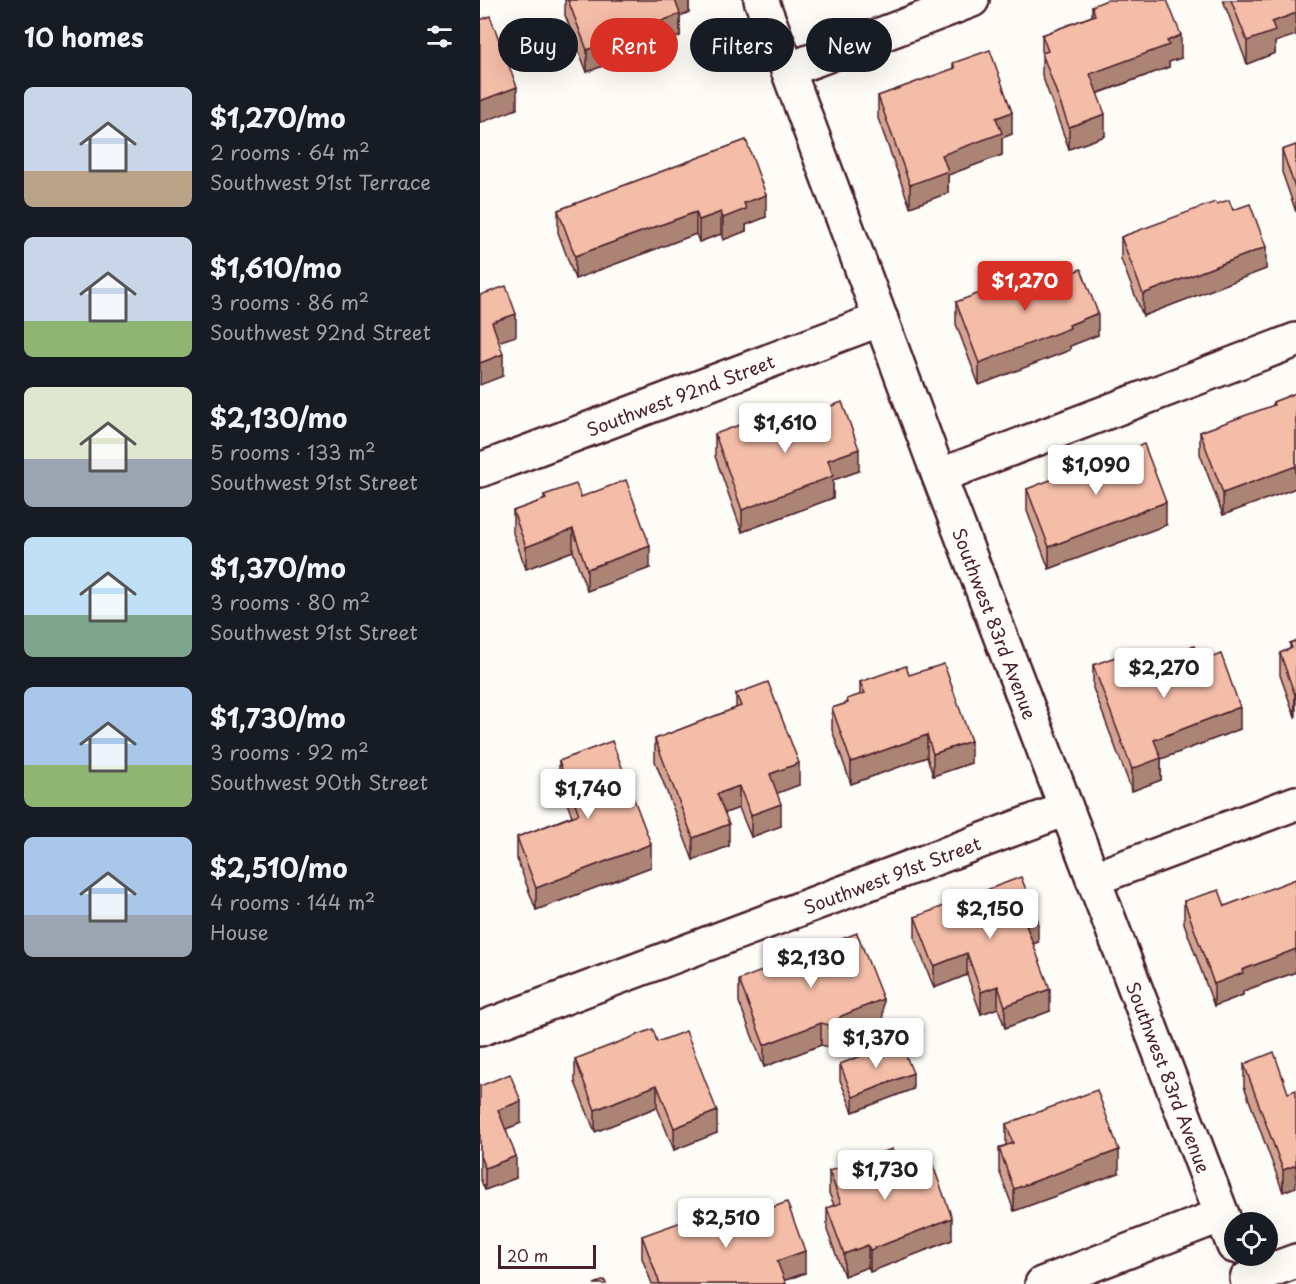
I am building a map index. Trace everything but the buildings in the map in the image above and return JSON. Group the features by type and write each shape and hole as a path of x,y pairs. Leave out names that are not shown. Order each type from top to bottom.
{"street":[{"name":"Southwest 83rd Avenue","path":"761,0 768,18"},
{"path":"794,68 972,0"},
{"name":"Southwest 83rd Avenue","path":"789,72 939,476 1224,1220"},
{"name":"Southwest 92nd Street","path":"480,470 881,320"},
{"path":"939,476 1296,340"},
{"path":"1093,879 1296,803"},
{"name":"Southwest 91st Street","path":"480,1029 1066,809"},
{"path":"1042,1284 1222,1215"},
{"path":"1245,1273 1296,1261"}]}
